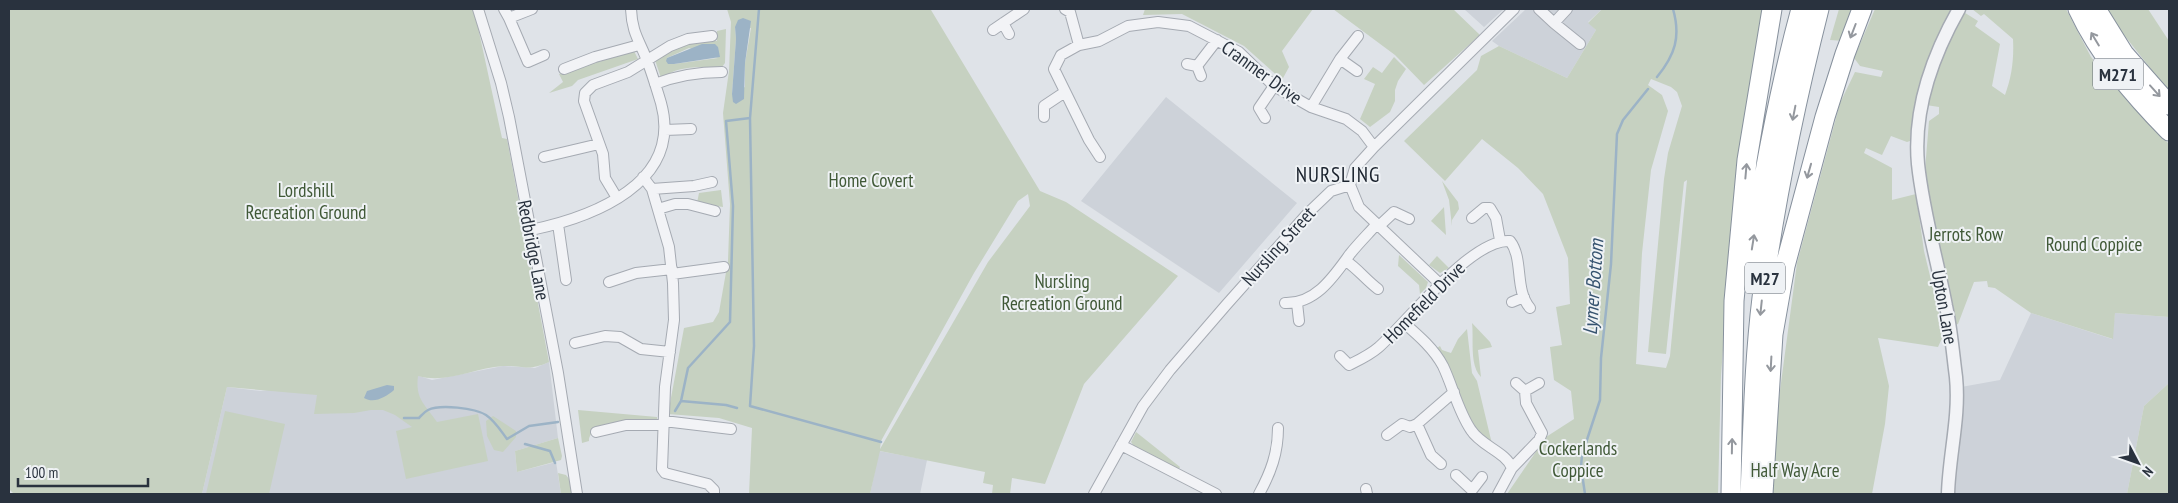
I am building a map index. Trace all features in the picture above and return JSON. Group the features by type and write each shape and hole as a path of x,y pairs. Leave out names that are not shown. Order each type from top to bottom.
{"highway":[{"name":"M27","path":"1731,494 1734,301 1746,160 1772,9"},
{"name":"M27","path":"1734,376 1744,298 1768,152 1787,60 1801,9"},
{"name":"M27","path":"1750,494 1755,371 1762,300 1775,211 1797,94 1819,9"},
{"name":"M27","path":"1763,494 1773,334 1785,266 1825,116 1862,9"},
{"name":"M271","path":"2078,9 2113,68 2135,96 2169,131"},
{"name":"M271","path":"2096,9 2124,54 2169,106"}],"street":[{"name":"Redbridge Lane","path":"478,9 501,83 558,373 577,494"},
{"path":"532,9 506,14 528,62 544,55"},
{"path":"531,230 558,224 591,212 617,198 644,177 658,157 664,144 665,130 662,106 648,61 639,45 631,23 631,9"},
{"path":"993,30 1024,9"},
{"path":"1065,9 1070,12 1079,45"},
{"path":"1440,284 1358,207 1350,185 1355,168 1374,146 1514,9"},
{"path":"1539,9 1580,44"},
{"path":"1554,22 1567,9"},
{"name":"Upton Lane","path":"1946,493 1957,410 1956,378 1947,309 1918,164 1918,134 1924,96 1932,67 1942,38 1959,9"},
{"name":"Cranmer Drive","path":"1100,157 1085,142 1054,69 1061,55 1079,45 1100,41 1128,26 1158,22 1189,26 1240,52 1274,86 1311,107 1346,119 1362,131 1374,146"},
{"path":"1003,23 1009,34"},
{"path":"617,198 605,178 603,154 584,101 585,93 593,84 628,72 670,46 688,39 712,36"},
{"path":"1311,107 1340,60 1358,36"},
{"path":"1195,69 1217,40"},
{"path":"564,69 596,57 639,45"},
{"path":"1340,60 1357,71"},
{"path":"655,84 688,74 722,72"},
{"path":"1265,118 1255,108 1274,86"},
{"path":"1044,117 1040,105 1065,92"},
{"path":"665,130 691,129"},
{"path":"544,157 599,144"},
{"path":"644,177 652,189 658,209 669,247 672,272 674,320 665,387 662,468 665,473 708,484 714,490 714,494"},
{"path":"652,189 694,186 712,182"},
{"name":"Nursling Street","path":"1094,494 1143,406 1165,378 1254,272 1327,194 1350,185"},
{"path":"658,209 675,204 688,204 704,210 715,211"},
{"path":"1286,303 1296,304 1317,293 1330,281 1394,208 1409,219"},
{"path":"1472,218 1484,208 1490,208 1496,218 1500,240 1510,241 1515,248 1524,297 1530,308"},
{"path":"558,224 566,280"},
{"name":"Homefield Drive","path":"1340,356 1348,369 1376,350 1404,324 1440,284 1477,252 1500,240"},
{"path":"1346,261 1360,270 1365,278 1378,289"},
{"path":"609,282 636,273 724,267"},
{"path":"1512,302 1524,297"},
{"path":"1296,304 1299,321"},
{"path":"1404,324 1434,352 1442,365 1470,429 1486,445 1510,462 1511,474 1498,494"},
{"path":"575,342 605,336 620,338 641,349 670,352"},
{"path":"1512,468 1539,440 1542,433 1526,402 1525,391 1516,383"},
{"path":"1525,391 1539,383"},
{"path":"1413,425 1454,392"},
{"path":"596,432 626,425 648,423 731,429"},
{"path":"1387,435 1402,424 1413,425 1423,436 1431,455 1441,464"},
{"path":"1259,494 1270,474 1277,451 1278,428"},
{"path":"1121,445 1211,493"},
{"path":"1456,475 1472,490 1482,477"}],"shaded area":[{"path":"1464,9 1504,9 1484,27"},
{"path":"1526,9 1602,9 1588,22 1596,30 1567,78 1492,41"},
{"path":"1166,97 1297,203 1219,293 1081,201"},
{"path":"2031,313 2112,339 2115,313 2169,317 2169,383 2144,406 2127,494 1953,494 1961,387 2000,380"},
{"path":"549,362 558,438 515,451 517,472 556,462 561,494 202,494 227,387 261,391 403,371 432,380 503,366 535,368"},
{"path":"879,451 927,460 920,494 870,494"}],"green space":[{"name":"Lordshill Recreation Ground","path":"9,9 474,9 502,138 507,139 549,362 535,367 492,367 450,377 429,378 418,376 417,384 422,401 437,422 478,414 488,461 406,479 396,431 412,427 395,415 383,410 314,414 317,395 227,387 202,494 14,494 9,489"},
{"name":"Home Covert","path":"727,9 932,9 1040,191 1066,202 1178,276 1084,384 1045,484 1012,478 1010,494 992,494 993,485 983,483 985,472 880,451 870,494 749,494 752,428 719,418 668,414 684,328 713,322 719,312 728,261 730,204 723,113 729,71 731,22","holes":["735,27 751,28 745,63 745,87 732,94 736,39","1028,194 1030,206 988,262 880,449 881,441 974,273 1018,201"]},
{"path":"1145,9 1313,9 1282,51 1289,67 1282,80 1244,46 1182,14 1143,15"},
{"path":"1333,9 1453,9 1480,35 1424,85 1395,55"},
{"name":"Cockerlands Coppice","path":"1602,9 1765,9 1724,337 1721,375 1718,494 1507,494 1546,437 1574,419 1571,391 1554,380 1550,347 1562,345 1556,307 1570,304 1568,258 1543,194 1518,168 1482,139 1445,181 1404,141 1477,70 1481,56 1499,46 1567,78 1596,30 1588,23","holes":["1651,79 1671,87 1677,92 1682,106 1668,153 1664,179 1648,352 1666,354 1684,182 1687,180 1670,356 1666,368 1636,364 1642,253 1651,170 1668,111 1662,95 1648,85"]},
{"path":"1839,9 1857,9 1844,41 1830,40"},
{"name":"Half Way Acre","path":"1875,9 1954,9 1939,34 1925,75 1911,128 1910,141 1907,142 1891,136 1882,155 1866,148 1864,153 1892,168 1892,200 1916,194 1924,251 1944,334 1938,347 1878,338 1889,386 1885,424 1872,494 1772,494 1775,428 1797,263 1840,103 1855,72 1881,77 1883,71 1860,66 1854,58"},
{"path":"1972,9 2066,9 2091,57 2129,103 2169,144 2169,317 2115,313 2113,339 2031,313 1995,288 1988,287 1987,281 1974,282 1958,324 1953,326 1939,260 1925,170 1929,121 1939,114 1939,107 1926,105 1932,80 1962,11 1978,21 1975,26 2000,44 1992,86 2005,95 2013,60 2013,39 1984,14 1981,16"},
{"path":"2107,9 2148,9 2169,41 2169,92 2117,26"},
{"path":"726,29 725,63 722,67 676,70 661,78 655,60 684,46 700,42 717,41 717,31","holes":["689,48 718,58 674,64 667,58"]},
{"path":"633,49 638,59 578,80 572,86 549,93 563,82 559,74 595,60 599,62"},
{"path":"1394,57 1406,69 1398,81 1395,90 1395,101 1390,112 1370,127 1360,119 1375,84 1364,79 1373,67 1382,73"},
{"path":"1442,181 1458,202 1459,209 1452,220 1452,226 1449,200"},
{"path":"721,190 723,207 697,203 699,193"},
{"path":"1444,207 1446,235 1431,221"},
{"path":"1399,255 1428,282 1426,288 1420,294 1419,285 1398,266"},
{"path":"1437,256 1449,268 1440,273 1429,265"},
{"path":"1472,323 1490,342 1492,347 1478,350 1481,377 1477,372 1473,359"},
{"path":"1467,329 1472,373 1477,381 1492,444 1472,425 1437,348 1440,346 1442,350 1451,353 1458,339"},
{"path":"2169,383 2169,494 2127,494 2144,406"},
{"path":"578,410 657,417 657,419 617,422 606,425 591,434 589,441 582,443"},
{"path":"225,411 285,424 269,494 206,494"},
{"path":"493,416 516,431 516,437 503,452 494,450 487,436 486,421"},
{"path":"1136,432 1180,467 1178,471 1136,449 1131,442"},
{"path":"558,438 562,456 561,460 517,472 515,451"},
{"path":"558,473 566,475 573,484 574,494 561,494"}],"water":[{"path":"743,18 751,21 745,63 744,99 736,104 733,102 732,94 736,39 735,27 738,20"},
{"path":"702,44 715,44 718,47 720,57 674,64 668,64 666,61 667,58"},
{"path":"387,385 394,386 394,390 384,397 376,400 364,398 367,391"}],"waterway":[{"path":"759,9 750,118 754,346 750,406 881,442"},
{"name":"Lymer Bottom","path":"1657,77 1668,61 1675,45 1676,28 1673,9"},
{"name":"Lymer Bottom","path":"1585,494 1581,467 1582,455 1600,400 1601,358 1611,264 1617,134 1623,120 1648,89"},
{"path":"737,408 726,405 681,401 688,368 730,322 733,206 726,121 750,118"},
{"path":"675,411 681,401"},
{"path":"404,418 419,418 433,408 466,409 486,415 495,423 507,439 529,426 558,422"},
{"path":"525,444 550,451 555,463"}],"district":[{"name":"NURSLING","path":"1338,174"}],"park label":[{"name":"Jerrots Row","path":"1966,234"},
{"name":"Round Coppice","path":"2094,244"},
{"name":"Nursling Recreation Ground","path":"1062,292"}]}
